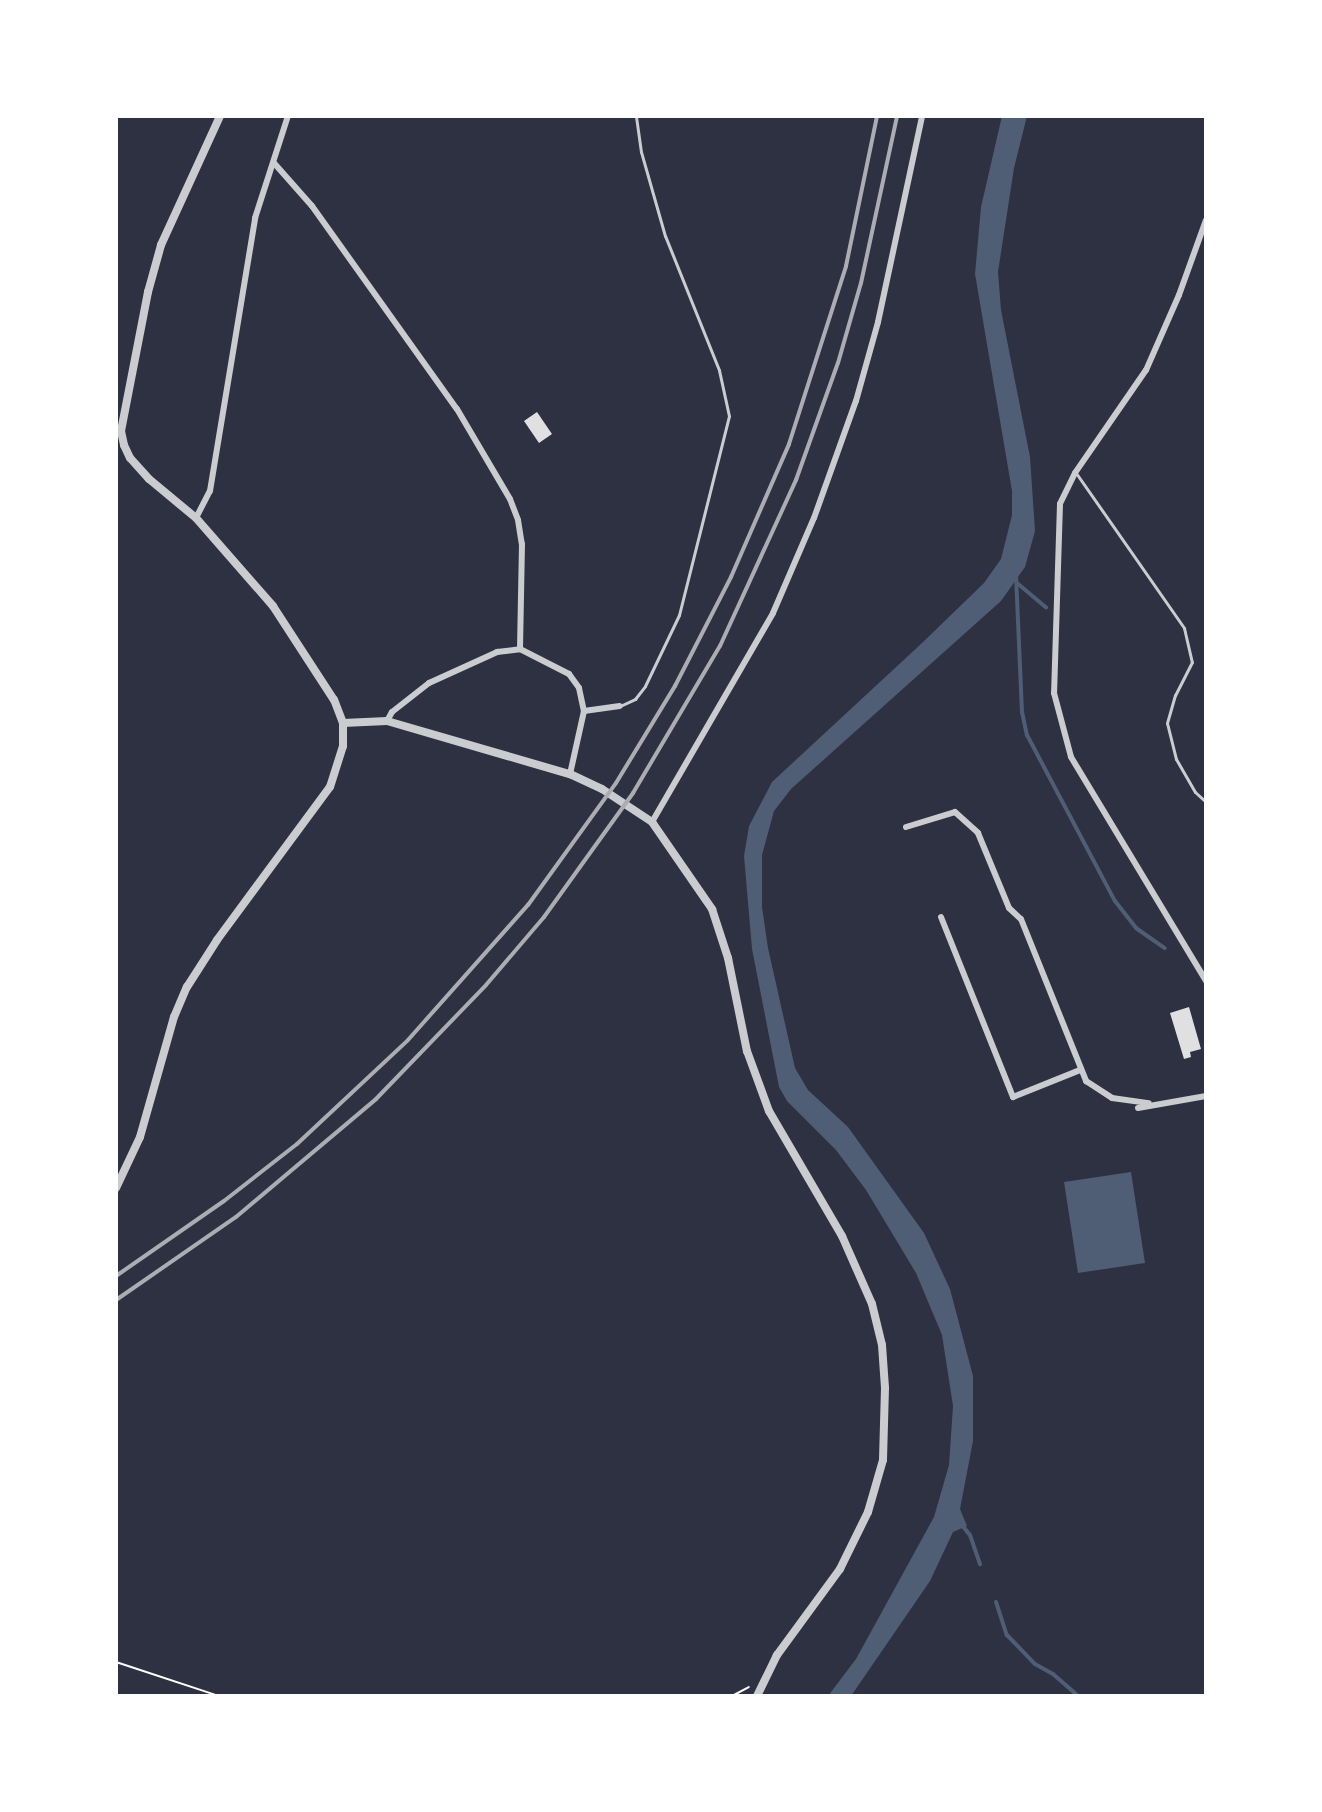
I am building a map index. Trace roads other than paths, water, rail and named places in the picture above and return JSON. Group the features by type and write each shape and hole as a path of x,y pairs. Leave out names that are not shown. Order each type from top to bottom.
{"street":[{"path":"116,1188 140,1137 174,1017 187,987 224,930 330,787 343,746 343,723 304,651 269,600 196,518 149,479 130,458 121,431 148,292 161,245 220,116"},
{"path":"196,518 210,491 255,218 288,116"},
{"path":"652,822 773,613 814,518 856,401 878,322 922,116"},
{"path":"274,163 312,206 457,409 510,499 522,544 520,649"},
{"path":"1206,220 1179,295 1146,370 1075,473 1060,504 1054,679 1057,715 1071,757 1206,981"},
{"path":"387,721 392,712 429,683 497,652 520,649 569,674 579,688 584,711 570,774"},
{"path":"584,711 620,706"},
{"path":"343,723 387,721 570,774 602,789 652,822 712,909 728,958 747,1051 769,1111 857,1267 872,1304 882,1345 883,1460 868,1512 840,1569 777,1655 757,1696"},
{"path":"906,827 955,812 978,833 1009,908 1021,919 1080,1070 1099,1093 1149,1103 1206,1096"},
{"path":"941,917 1013,1097 1080,1070"},
{"path":"1138,1108 1149,1103"}],"lane":[{"path":"620,706 635,699 645,686 679,615 729,416 719,370 665,236 641,152 636,116"},
{"path":"1075,473 1184,628 1192,662 1175,695 1167,723 1176,759 1195,792 1206,802"}],"water":[{"path":"1002,116 1027,116 1014,168 998,272 1001,310 1030,457 1035,531 1025,567 1001,601 791,789 774,811 762,855 762,907 768,948 795,1068 808,1090 848,1127 924,1233 950,1289 973,1376 973,1441 960,1509 967,1526 953,1532 930,1581 851,1696 828,1696 856,1659 934,1517 949,1465 953,1406 942,1335 916,1273 866,1190 836,1150 787,1101 779,1087 752,949 744,856 749,826 772,782 984,583 1001,559 1012,515 1012,491 975,274 981,207"},
{"path":"1131,1172 1145,1263 1078,1273 1064,1182"}],"waterway":[{"path":"1016,575 1022,712 1027,735 1115,901 1136,928 1165,948"},
{"path":"1017,583 1046,607"},
{"path":"961,1524 970,1535 980,1564"},
{"path":"996,1602 1007,1635 1035,1664 1053,1674 1078,1696"}],"railway":[{"path":"116,1276 224,1201 297,1144 408,1040 528,905 616,783 675,686 731,577 789,444 846,266 877,116"},
{"path":"116,1300 236,1217 376,1099 486,985 544,917 633,793 720,646 796,480 838,363 861,283 897,116"}]}
